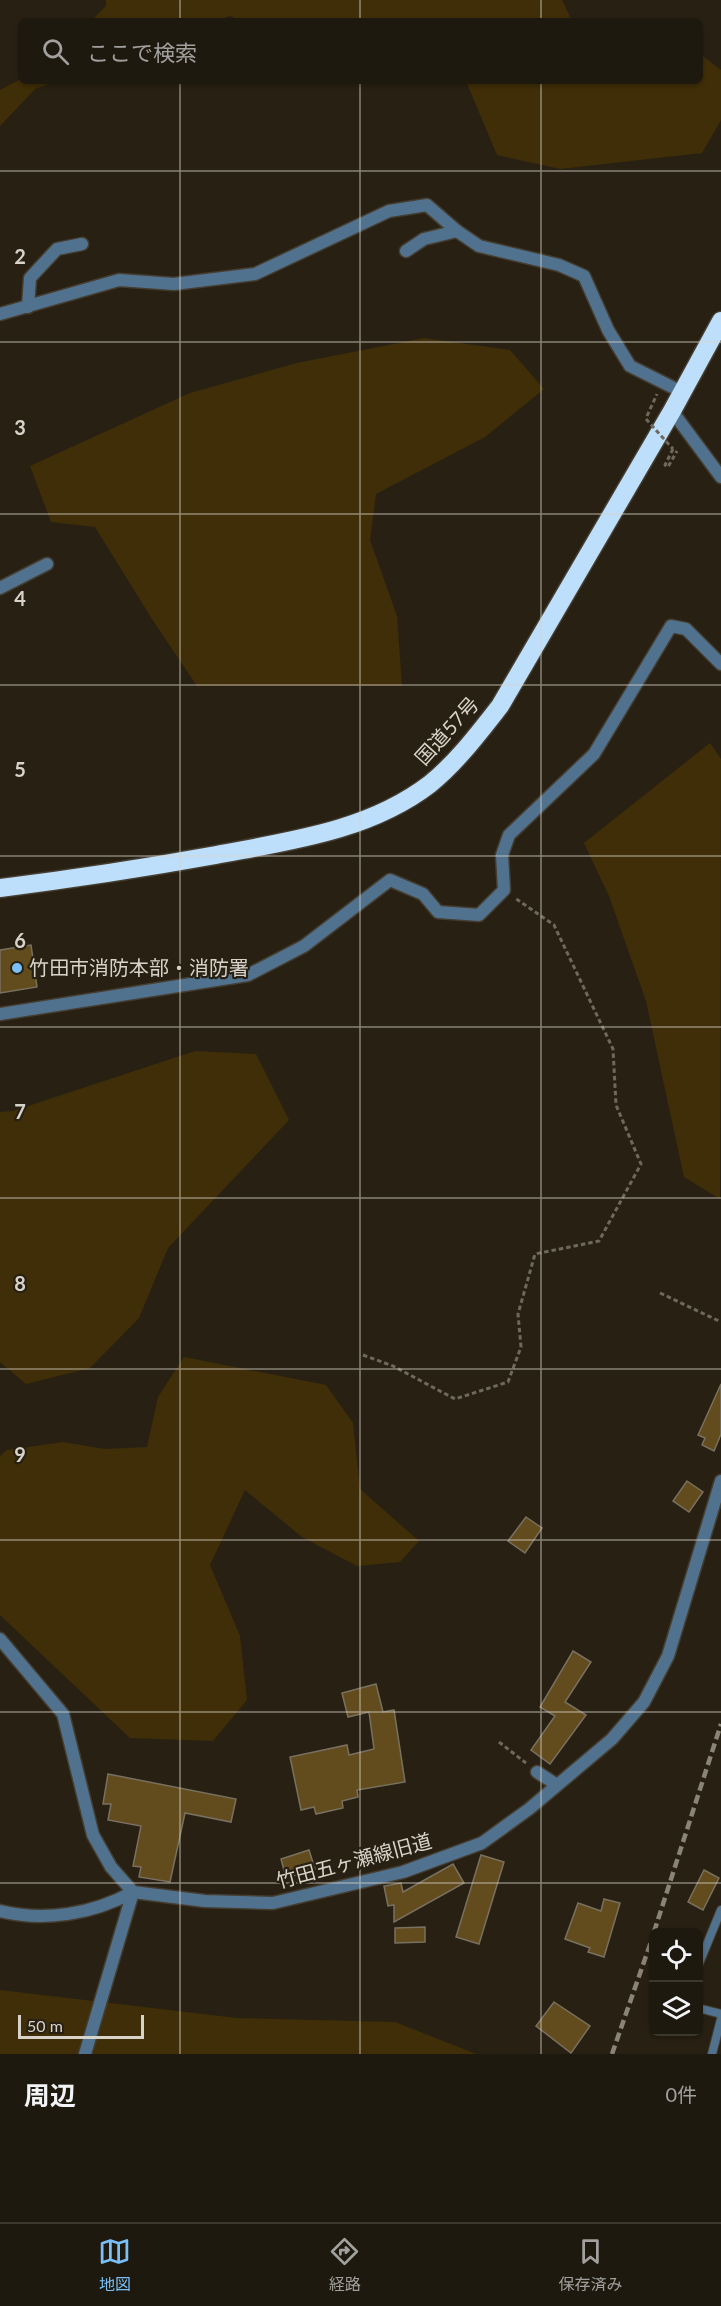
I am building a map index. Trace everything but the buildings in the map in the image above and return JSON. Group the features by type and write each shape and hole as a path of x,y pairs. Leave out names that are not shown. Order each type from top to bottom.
{"highway":[{"name":"国道57号","path":"0,888 172,863 300,839 381,814 429,784 471,744 500,706 672,411 721,321"}],"street":[{"path":"0,314 28,308 120,280 174,284 255,274 295,253 316,246 389,211 427,205 457,231 479,246 559,264 584,276 608,330 630,366 682,392"},
{"path":"406,251 423,239 457,231"},
{"path":"28,308 30,278 57,249 82,244"},
{"path":"672,411 721,477"},
{"path":"0,588 47,564"},
{"path":"0,1014 248,975 304,946 390,880 423,894 438,912 479,915 504,890 502,855 509,835 594,754 671,626 686,629 721,664"},
{"name":"竹田五ヶ瀬線旧道","path":"133,1892 205,1901 273,1903 403,1872 482,1843 612,1739 644,1702 668,1656 721,1480"},
{"path":"0,1638 63,1714 93,1835 111,1867 133,1892"},
{"path":"537,1772 557,1785"},
{"path":"0,1911 47,1916 82,1912 117,1901 133,1892"},
{"path":"86,2054 133,1892"}],"lane":[{"path":"703,1956 721,1910"},
{"path":"703,2010 721,2017 712,2054"}],"path":[{"path":"659,390 646,419 675,450"},
{"path":"675,450 669,466 665,465 675,450"},
{"path":"363,1355 393,1366 455,1399 508,1382 521,1347 518,1314 535,1254 599,1241 641,1164 616,1105 613,1049 554,925 504,890"},
{"path":"660,1293 721,1322"},
{"path":"499,1742 537,1772"}],"shaded area":[{"path":"106,0 562,0 571,18 235,18 230,16 225,18 94,18 106,6"},
{"path":"703,56 721,70 721,120 702,153 560,169 497,155 467,84 703,84"},
{"path":"18,81 18,84 49,84 35,89 0,126 0,90"},
{"path":"424,338 510,350 544,389 485,437 376,494 370,540 397,616 402,686 197,686 95,527 51,522 30,466 190,393 297,363"},
{"path":"710,743 721,759 720,1199 684,1177 646,1001 609,896 584,843"},
{"path":"195,1051 256,1054 289,1120 168,1248 139,1318 90,1368 26,1384 0,1362 0,1112 13,1111"},
{"path":"184,1357 326,1385 353,1423 360,1489 419,1541 400,1562 357,1566 302,1537 245,1490 210,1565 240,1636 247,1700 213,1741 130,1738 0,1615 0,1456 7,1450 63,1442 105,1449 147,1447 158,1397"},
{"path":"0,1990 237,2018 395,2022 476,2054 0,2054"}],"railway":[{"path":"655,1928 721,1724"},
{"path":"612,2054 649,1947"}],"place":[{"name":"竹田市消防本部・消防署","path":"17,968"}]}
